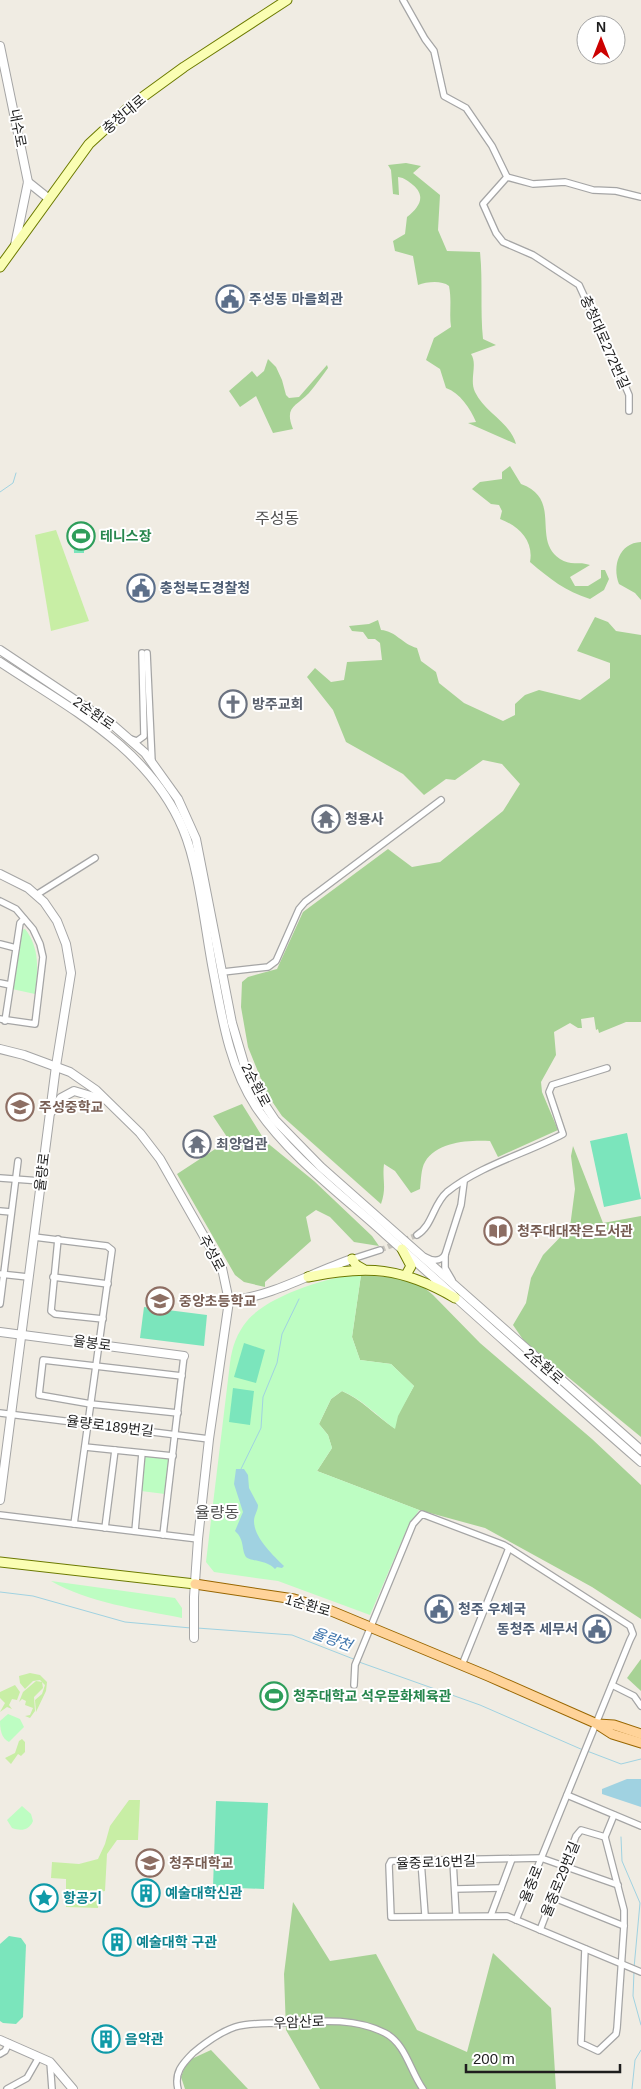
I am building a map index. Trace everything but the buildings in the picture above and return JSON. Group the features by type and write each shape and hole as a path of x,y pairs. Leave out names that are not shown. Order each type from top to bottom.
{"main road":[{"name":"충청대로","path":"0,267 48,198 89,144 130,107 184,67 286,0"},
{"path":"402,1249 411,1266 406,1274"},
{"path":"352,1259 356,1265 364,1269"},
{"path":"308,1277 364,1269 406,1274 456,1294"},
{"name":"1순환로","path":"0,1562 194,1584 294,1599 462,1665 595,1723 612,1734 641,1743"},
{"name":"1순환로","path":"595,1723 614,1725 641,1734"}],"street":[{"path":"403,0 434,51 444,96 466,108 471,114 492,146 507,177 533,184 565,182 593,190 616,190 641,197"},
{"name":"내수로","path":"0,46 28,182"},
{"name":"충청대로272번길","path":"507,177 483,204 496,233 503,242 533,255 579,285 629,395 629,411"},
{"path":"14,245 28,182 48,198"},
{"name":"2순환로","path":"0,650 114,726 153,764 178,799 196,839 241,1054 249,1077 264,1106 298,1146 415,1251 456,1294 641,1462"},
{"path":"128,738 137,741 144,736 144,653 153,764"},
{"name":"2순환로","path":"0,662 119,742 156,782 175,813 187,839 224,1023 236,1067 246,1090 266,1120 287,1146 402,1249 641,1450"},
{"path":"223,972 268,966 276,961 299,909 305,902 441,800"},
{"path":"36,895 95,858"},
{"name":"율량로","path":"0,874 28,888 57,921 70,962 71,973 56,1066 0,1500"},
{"path":"0,901 16,909 24,918 33,929 43,957 36,1020 35,1024 31,1025 3,1020 20,923 24,918"},
{"path":"0,944 16,948"},
{"path":"0,983 10,985"},
{"name":"주성로","path":"0,1049 56,1066 76,1076 110,1103 140,1133 160,1160 222,1268 229,1301 209,1439 198,1539 194,1584 194,1638"},
{"path":"418,1235 426,1229 440,1200 447,1192 479,1171 543,1146 564,1134 549,1092 552,1085 606,1068"},
{"path":"50,1114 61,1098 74,1090 92,1094 110,1103"},
{"path":"0,1304 2,1274 18,1161"},
{"path":"0,1178 41,1181"},
{"path":"456,1294 445,1268 445,1255 461,1205 464,1182"},
{"path":"0,1211 11,1212"},
{"path":"34,1237 112,1248 74,1524"},
{"path":"58,1239 50,1304 52,1313 103,1319"},
{"path":"0,1243 7,1243"},
{"path":"229,1301 249,1299 380,1250"},
{"path":"415,1251 428,1259 442,1259 445,1255"},
{"path":"2,1274 28,1277"},
{"path":"53,1277 108,1284"},
{"name":"율봉로","path":"0,1332 184,1356"},
{"path":"163,1534 184,1356"},
{"path":"178,1413 91,1404 39,1396 43,1360 182,1376"},
{"name":"율량로189번길","path":"0,1413 209,1439"},
{"path":"85,1446 173,1456"},
{"path":"105,1528 115,1450"},
{"path":"134,1531 142,1453"},
{"path":"0,1515 198,1539"},
{"name":"율중로","path":"370,1628 404,1544 419,1515 432,1516 509,1548 630,1626 633,1634 516,1920 641,1972"},
{"path":"462,1665 509,1548"},
{"path":"354,1685 354,1669 370,1628"},
{"path":"612,1686 634,1696 641,1706"},
{"path":"566,1795 641,1826"},
{"path":"585,1948 581,2043 598,2051 616,2034 624,1964 624,1910 605,1837 614,1814"},
{"name":"율중로29번길","path":"540,1930 576,1836 581,1830 605,1837"},
{"name":"율중로16번길","path":"516,1920 507,1916 491,1915 391,1916 391,1862 541,1858 566,1864 618,1885"},
{"path":"491,1915 512,1859"},
{"path":"453,1860 456,1915"},
{"path":"421,1861 425,1915"},
{"path":"455,1888 501,1888"},
{"path":"552,1898 624,1926"},
{"name":"우암산로","path":"178,2089 177,2073 182,2063 202,2045 225,2031 260,2023 310,2021 364,2024 387,2034 401,2048 423,2089"},
{"path":"0,2040 50,2062 73,2089"},
{"path":"0,2054 5,2051 9,2043"},
{"path":"7,2089 27,2078 39,2057"},
{"path":"50,2062 52,2089"}],"green space":[{"path":"406,163 421,166 413,173 440,195 438,230 447,251 480,252 483,339 496,345 471,354 474,362 473,387 484,406 509,430 516,444 468,423 476,422 468,406 456,393 446,388 440,369 426,360 434,338 451,327 450,291 449,286 438,282 418,285 413,256 395,251 393,241 405,234 407,217 420,201 417,189 400,177 398,177 399,195 393,194 391,170 388,165"},
{"path":"268,359 276,367 286,395 289,398 299,397 327,365 328,368 314,387 291,411 290,416 293,429 273,433 256,396 240,407 229,391 252,371 257,377 264,371"},
{"path":"510,466 521,484 534,491 541,499 548,541 552,551 564,561 590,565 570,577 575,586 588,586 601,578 601,570 605,570 609,579 604,590 590,599 565,588 544,574 530,562 530,547 524,535 500,519 502,511 499,505 491,504 472,489 480,482 502,479 502,472"},
{"name":"테니스장","path":"87,523 89,549 84,549 84,553 74,553 73,524"},
{"path":"56,530 89,621 51,631 35,535"},
{"path":"641,542 641,600 635,593 619,584 616,570 619,557 627,546"},
{"path":"595,617 608,622 616,631 641,635 641,1022 626,1022 599,1033 598,1029 596,1030 594,1017 581,1019 582,1028 578,1028 570,1023 554,1032 556,1055 541,1082 542,1092 558,1130 498,1157 490,1141 454,1143 446,1146 430,1155 422,1171 420,1189 411,1193 395,1171 384,1164 384,1193 381,1204 282,1116 267,1094 248,1047 241,1007 242,982 248,977 277,969 303,912 388,849 412,867 440,862 503,811 520,784 502,764 483,760 455,780 446,779 424,795 403,774 346,742 333,710 307,677 315,668 331,682 344,680 347,662 382,660 380,643 375,639 368,639 363,632 352,631 349,626 369,624 378,620 381,630 391,633 407,644 417,648 421,661 436,672 439,683 464,703 503,721 515,715 515,704 525,695 539,690 580,700 610,678 610,663 577,651"},
{"path":"25,929 36,952 37,976 35,994 12,989 21,930"},
{"path":"242,1104 265,1141 314,1181 372,1236 379,1246 354,1242 330,1217 316,1210 306,1217 311,1241 265,1282 265,1287 244,1282 235,1275 177,1174 229,1140 213,1116"},
{"path":"627,1133 641,1199 604,1207 590,1141"},
{"path":"573,1146 603,1223 641,1216 641,1437 524,1341 513,1325 526,1303 531,1278 543,1255 570,1227 575,1189 571,1156"},
{"path":"357,1274 361,1275 352,1337 360,1360 391,1364 414,1386 398,1416 395,1429 349,1394 342,1391 331,1399 319,1424 328,1435 332,1448 317,1471 419,1510 406,1531 370,1615 278,1581 214,1572 206,1562 230,1363 238,1335 243,1326 256,1312 282,1296 314,1284"},
{"path":"361,1275 414,1279 433,1295 480,1343 592,1439 641,1485 641,1619 592,1587 485,1528 419,1510 317,1471 332,1448 328,1435 319,1424 331,1399 342,1391 356,1398 394,1428 397,1416 414,1386 391,1364 360,1360 352,1337"},
{"path":"144,1307 207,1315 204,1346 140,1338"},
{"path":"244,1343 265,1350 256,1383 234,1377"},
{"path":"233,1388 254,1391 250,1425 229,1422"},
{"path":"145,1455 169,1458 165,1494 141,1491"},
{"path":"51,1581 175,1598 182,1608 182,1618 98,1600 66,1589"},
{"path":"641,1659 641,1691 627,1678"},
{"path":"30,1673 40,1675 47,1682 46,1691 36,1712 35,1700 42,1694 45,1685 40,1680 33,1681 25,1689 20,1683 19,1676"},
{"path":"36,1681 42,1682 43,1688 34,1697 35,1711 30,1718 25,1716 30,1715 33,1708 25,1705 26,1701 22,1699 19,1702 23,1692"},
{"path":"15,1685 20,1692 17,1700 12,1699 9,1705 12,1709 7,1707 0,1712 5,1703 0,1698 0,1692"},
{"path":"8,1714 20,1719 24,1727 9,1742 3,1736 0,1724 0,1721"},
{"path":"22,1739 25,1742 25,1752 21,1756 18,1754 11,1764 5,1758 15,1753 19,1741"},
{"path":"129,1800 140,1800 138,1840 117,1840 107,1854 105,1891 99,1892 98,1908 66,1907 66,1879 51,1878 52,1862 79,1864 98,1859 110,1826"},
{"path":"216,1801 268,1803 264,1889 213,1887"},
{"path":"22,1806 31,1814 33,1821 29,1827 18,1830 12,1828 7,1820"},
{"path":"293,1902 330,1961 376,1954 417,2030 467,2052 493,1953 551,2008 556,2089 320,2089 286,2030 284,1974"},
{"path":"9,1936 21,1938 26,1945 23,2017 16,2024 0,2021 0,1944"},
{"path":"211,2050 248,2089 185,2089 181,2077 187,2061"}],"water":[{"path":"236,1469 244,1469 248,1475 249,1488 258,1505 254,1519 257,1534 265,1546 284,1566 282,1568 277,1567 275,1569 268,1564 246,1557 242,1541 235,1531 243,1512 234,1484"},
{"path":"627,1779 641,1779 641,1807 602,1794 602,1789"}],"waterway":[{"path":"0,492 13,483 16,473"},
{"path":"241,1469 261,1428 263,1397 277,1363 282,1334 299,1299"},
{"name":"율량천","path":"0,1592 33,1596 125,1622 191,1628"},
{"name":"율량천","path":"197,1628 292,1635 356,1660"},
{"name":"율량천","path":"359,1662 480,1705 583,1750"},
{"name":"율량천","path":"587,1751 621,1764 641,1759"},
{"path":"621,1837 622,1861 640,1903 634,1968"},
{"path":"634,1972 633,1996 641,2025"},
{"path":"632,2089 635,2060 641,2050"}],"tunnel":[{"path":"380,1250 417,1235"}],"place":[{"name":"주성동 마을회관","path":"230,299"},
{"name":"테니스장","path":"81,536"},
{"name":"충청북도경찰청","path":"141,588"},
{"name":"방주교회","path":"233,704"},
{"name":"청용사","path":"326,819"},
{"name":"주성중학교","path":"20,1107"},
{"name":"최양업관","path":"197,1144"},
{"name":"청주대대작은도서관","path":"498,1231"},
{"name":"중앙초등학교","path":"160,1301"},
{"name":"청주 우체국","path":"439,1609"},
{"name":"동청주 세무서","path":"597,1629"},
{"name":"청주대학교 석우문화체육관","path":"274,1696"},
{"name":"청주대학교","path":"150,1863"},
{"name":"예술대학신관","path":"146,1893"},
{"name":"항공기","path":"44,1898"},
{"name":"예술대학 구관","path":"117,1942"},
{"name":"음악관","path":"106,2039"}],"district":[{"name":"주성동","path":"277,518"},
{"name":"율량동","path":"217,1512"}]}
